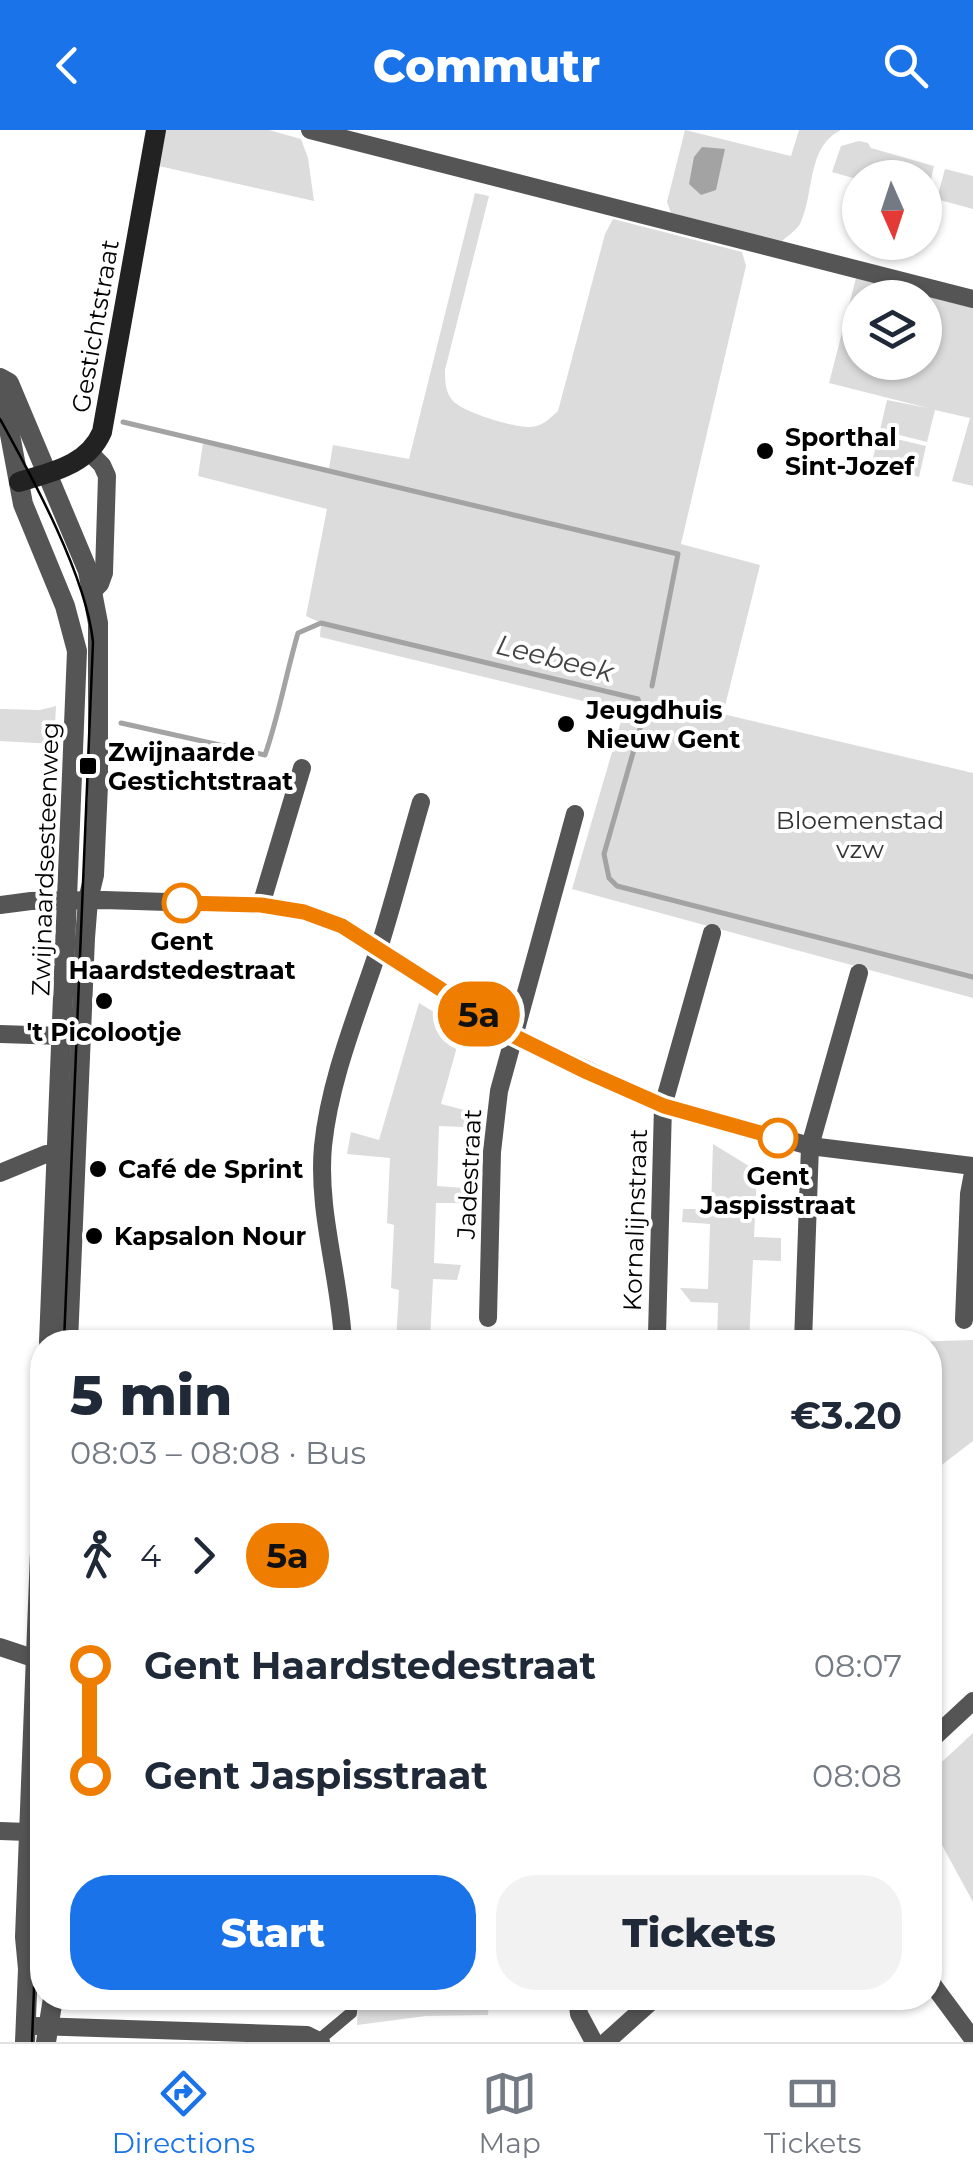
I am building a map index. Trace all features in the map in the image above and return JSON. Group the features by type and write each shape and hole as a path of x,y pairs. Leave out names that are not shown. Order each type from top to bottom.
{"main road":[{"name":"Gestichtstraat","path":"90,452 102,432 156,130"},
{"path":"12,467 48,473 90,452"}],"street":[{"path":"310,130 973,300"},
{"name":"Zwijnaardsesteenweg","path":"0,378 9,383 88,571 99,650 94,875 78,900 62,1036 51,1330"},
{"name":"Zwijnaardsesteenweg","path":"0,390 8,414 12,467 29,522 65,606 77,651 78,900 68,1330"},
{"name":"Zwijnaardsesteenweg","path":"90,452 102,465 107,481 104,572 100,584 92,591"},
{"path":"261,905 302,768"},
{"path":"341,1330 322,1189 324,1145 331,1101 362,989 378,951 421,802"},
{"name":"Jadestraat","path":"488,1318 492,1152 499,1091 574,814"},
{"path":"0,905 78,900 261,905 304,912 342,926 514,1036 664,1106 810,1146 973,1169 964,1320"},
{"name":"Kornalijnstraat","path":"657,1330 664,1106 712,932"},
{"path":"803,1330 810,1146 860,972"},
{"path":"0,1034 62,1036"},
{"path":"0,1172 46,1154 58,1154"},
{"path":"0,1647 30,1657"},
{"path":"942,1731 973,1702"},
{"path":"30,1789 25,2034 152,2028 307,2034 321,2041 350,2010"},
{"path":"0,1831 28,1832"},
{"path":"942,1998 973,2039"},
{"path":"578,2010 594,2042"},
{"path":"606,2042 642,2010"}],"green space":[{"path":"166,130 269,130 301,139 314,201 159,166"},
{"path":"685,130 791,156 799,130 841,130 822,148 800,224 782,241 671,213 667,202"},
{"path":"859,141 913,160 842,160 842,175 832,172 841,146"},
{"path":"945,169 973,176 973,209 942,201"},
{"name":"Bloemenstad vzw","path":"475,193 489,196 445,370 446,386 450,398 459,405 513,425 538,425 558,411 605,234 613,219 742,252 746,266 681,544 760,565 723,714 973,773 973,998 572,889 624,711 320,637 321,623 306,616 327,509 198,476 203,443 329,468 333,445 409,459"},
{"path":"942,300 973,308 973,486 952,481 970,418 935,410 927,442 880,430 887,400 928,408 829,383 842,332 842,380 942,380"},
{"path":"879,435 926,446 919,477 871,465"},
{"path":"56,706 54,744 0,741 0,709 40,710"},
{"path":"419,1003 462,1029 441,1104 468,1111 464,1127 439,1126 437,1186 465,1188 460,1203 436,1203 434,1263 461,1265 457,1280 433,1279 430,1330 397,1330 399,1290 391,1288 394,1225 387,1223 390,1158 347,1154 351,1132 379,1140"},
{"path":"713,1144 757,1171 754,1237 781,1238 781,1261 753,1260 750,1330 717,1330 718,1303 691,1302 680,1288 708,1289 710,1224 682,1222 683,1209 711,1209"},
{"path":"973,1340 973,1441 942,1465 942,1341"},
{"path":"973,1733 973,1902 942,1845 942,1762"},
{"path":"358,2010 488,2010 488,2015 426,2016 357,2025"}],"shaded area":[{"path":"702,147 725,149 716,190 701,195 689,184 694,157"}],"waterway":[{"path":"123,422 678,554 652,686"},
{"name":"Leebeek","path":"121,723 265,755 298,633 321,623 638,699 643,718 604,854 609,878 617,886 973,977"}],"tram line":[{"path":"0,419 69,558 93,642 64,1330"},
{"path":"32,2042 33,2010"}],"bus line":[{"name":"5a","path":"182,903 261,905 304,912 342,926 514,1036 587,1072 664,1106 778,1138"}],"place":[{"name":"Sporthal Sint-Jozef","path":"765,451"},
{"name":"Jeugdhuis Nieuw Gent","path":"566,724"},
{"name":"Zwijnaarde Gestichtstraat","path":"88,766"},
{"name":"Gent Haardstedestraat","path":"182,903"},
{"name":"'t Picolootje","path":"104,1001"},
{"name":"Gent Jaspisstraat","path":"778,1138"},
{"name":"Café de Sprint","path":"98,1169"},
{"name":"Kapsalon Nour","path":"94,1236"}]}
